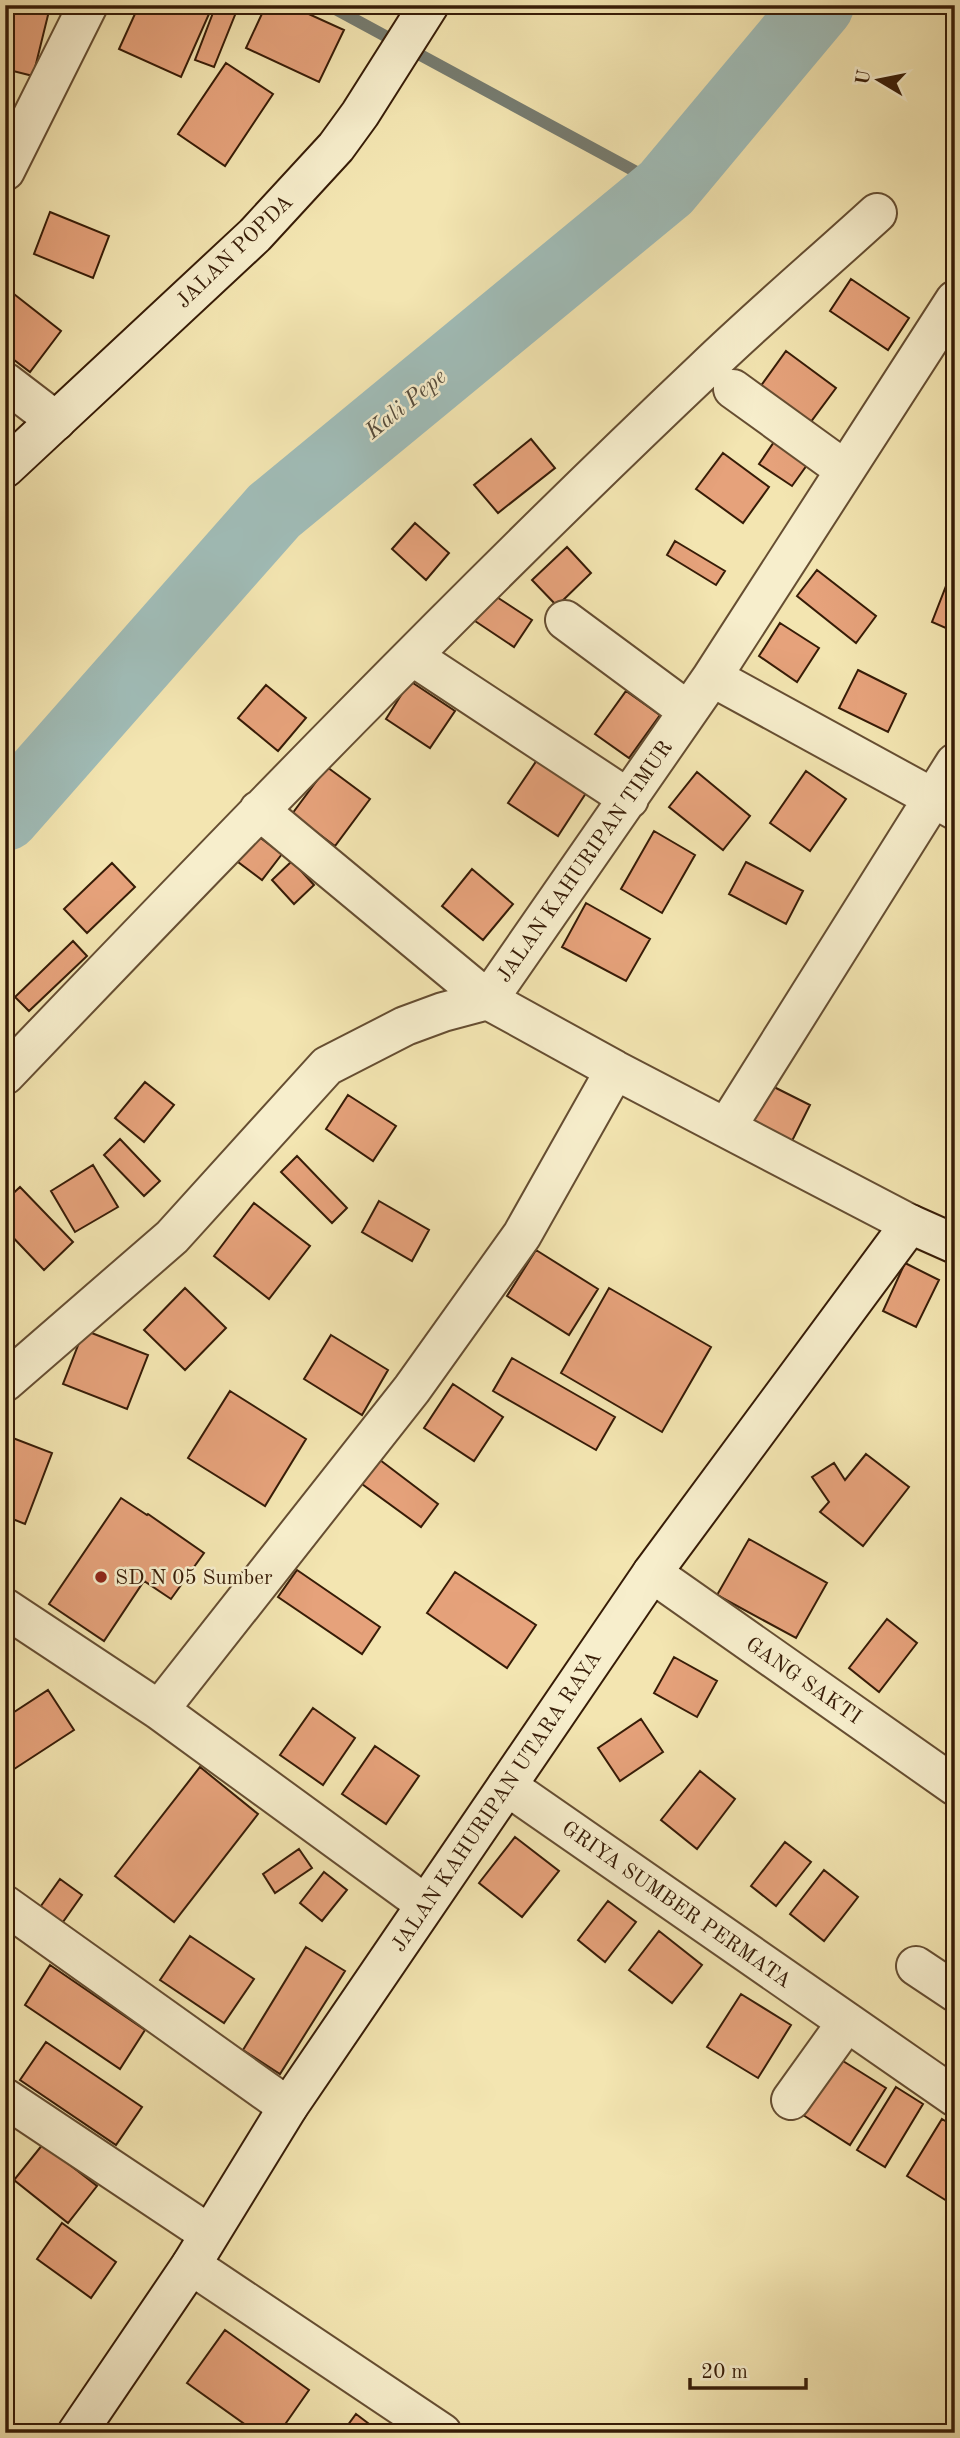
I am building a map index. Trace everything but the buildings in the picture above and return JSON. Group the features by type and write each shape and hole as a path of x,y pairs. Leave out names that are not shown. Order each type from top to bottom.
{"street":[{"path":"5,171 88,5"},
{"name":"JALAN POPDA","path":"5,468 255,235 336,147 387,72 422,12"},
{"path":"5,1075 259,810 412,656 705,369 877,213"},
{"name":"JALAN KAHURIPAN TIMUR","path":"5,1382 172,1237 327,1066 405,1026 488,1000 712,677 955,300"},
{"path":"5,382 56,421"},
{"path":"733,389 845,470"},
{"path":"565,620 688,711"},
{"path":"412,656 629,799"},
{"path":"712,677 943,804"},
{"path":"726,1128 943,804 955,763"},
{"path":"259,810 488,1000 726,1128 910,1224 955,1244"},
{"path":"159,1710 412,1389 522,1236 615,1070"},
{"name":"JALAN KAHURIPAN UTARA RAYA","path":"77,2433 200,2249 288,2107 652,1573 910,1224"},
{"name":"GANG SAKTI","path":"652,1573 955,1786"},
{"path":"5,1608 159,1710 425,1904"},
{"name":"GRIYA SUMBER PERMATA","path":"507,1786 955,2097"},
{"path":"5,1905 288,2107"},
{"path":"916,1966 955,1992"},
{"path":"791,2100 847,2022"},
{"path":"5,2098 442,2433"}],"waterway":[{"path":"328,5 666,188"},
{"name":"Kali Pepe","path":"5,816 274,511 666,188 819,5"}],"place":[{"name":"SD N 05 Sumber","path":"101,1577"}]}
